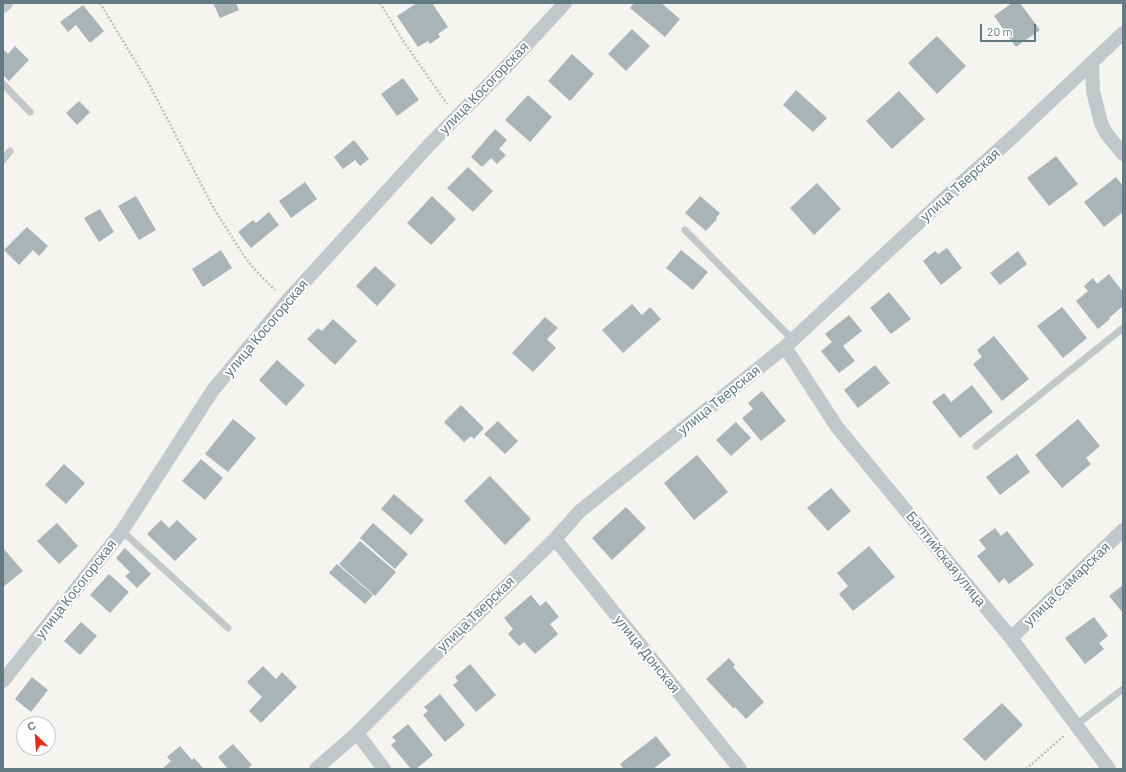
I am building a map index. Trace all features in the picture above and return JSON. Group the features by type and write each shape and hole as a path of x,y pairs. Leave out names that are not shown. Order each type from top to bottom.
{"street":[{"path":"3,6 6,3"},
{"name":"улица Косогорская","path":"3,681 122,531 213,390 286,302 431,142 507,66 565,3"},
{"name":"улица Тверская","path":"316,769 357,733 431,658 555,539 580,511 789,344 1123,33"},
{"path":"1092,63 1093,91 1101,123 1106,133 1123,154"},
{"name":"Балтийская улица","path":"789,344 837,427 1011,638 1109,769"},
{"name":"улица Самарская","path":"1011,638 1123,530"},
{"name":"улица Донская","path":"555,539 740,769"},
{"path":"357,733 384,769"}],"lane":[{"path":"3,84 30,112"},
{"path":"3,160 10,151"},
{"path":"685,230 789,344"},
{"path":"976,446 1123,328"},
{"path":"122,531 228,628"},
{"path":"1076,725 1123,689"}],"path":[{"path":"100,3 148,82 213,207 232,239 256,271 286,302"},
{"path":"380,3 440,96 457,116"},
{"path":"1026,769 1076,725"}],"building":[{"path":"213,3 236,3 239,10 220,18"},
{"path":"417,3 432,3 448,27 438,34 440,37 430,44 428,41 418,47 397,16"},
{"path":"634,3 661,3 680,19 665,37 630,8"},
{"path":"1012,3 1020,3 1040,30 1016,47 994,16"},
{"path":"83,5 104,31 90,43 76,25 68,32 60,22"},
{"path":"632,29 650,46 626,71 608,54"},
{"path":"937,36 966,66 937,94 908,63"},
{"path":"15,46 29,60 9,81 3,75 3,51 4,50 8,54"},
{"path":"572,54 594,74 570,101 548,81"},
{"path":"403,78 419,100 397,116 381,94"},
{"path":"796,90 827,118 813,132 783,105"},
{"path":"899,91 925,119 892,149 866,121"},
{"path":"528,95 552,117 530,142 505,120"},
{"path":"79,101 90,112 77,125 66,113"},
{"path":"495,129 507,140 499,149 506,155 497,164 491,158 482,167 471,157"},
{"path":"354,140 369,159 360,166 355,160 343,169 334,157"},
{"path":"1056,156 1078,184 1049,206 1027,178"},
{"path":"468,167 493,191 473,212 447,188"},
{"path":"1116,177 1123,186 1123,212 1104,227 1084,202"},
{"path":"305,182 317,199 291,218 279,201"},
{"path":"817,183 841,209 814,235 790,208"},
{"path":"136,196 156,230 139,240 118,206"},
{"path":"432,196 456,219 431,245 407,223"},
{"path":"700,196 720,213 716,218 717,219 706,231 685,213"},
{"path":"100,209 114,232 99,242 84,218"},
{"path":"269,212 279,225 251,248 238,232 253,220 256,223"},
{"path":"27,227 48,246 39,256 33,250 19,265 4,250"},
{"path":"947,248 962,268 941,285 923,261 935,251 938,254"},
{"path":"221,250 232,268 203,287 192,269"},
{"path":"681,250 708,272 693,290 666,268"},
{"path":"1018,251 1027,264 1000,285 990,273"},
{"path":"375,266 396,285 377,306 356,286"},
{"path":"1109,274 1123,292 1123,306 1098,329 1076,301 1088,291 1084,286 1093,278 1097,284"},
{"path":"889,292 911,319 891,334 870,308"},
{"path":"632,304 642,315 650,307 661,319 623,353 602,330"},
{"path":"1062,307 1087,338 1063,358 1037,326"},
{"path":"849,315 862,331 843,346 855,361 839,373 821,351 832,342 825,334"},
{"path":"545,317 558,328 547,339 556,348 533,372 512,353"},
{"path":"333,319 357,341 335,365 307,339 318,328 322,331"},
{"path":"994,336 1029,379 1002,401 973,364 982,357 977,350"},
{"path":"277,360 305,385 286,406 259,380"},
{"path":"875,365 890,383 858,408 844,390"},
{"path":"972,385 993,412 960,438 932,402 944,393 951,402"},
{"path":"762,391 786,421 761,441 742,418 753,409 748,403"},
{"path":"461,405 484,428 474,439 471,436 464,442 444,422"},
{"path":"233,419 256,438 228,472 205,454"},
{"path":"1078,419 1100,446 1086,458 1091,464 1062,488 1035,455"},
{"path":"498,421 518,441 505,454 484,434"},
{"path":"736,422 751,438 731,456 716,440"},
{"path":"1017,454 1030,472 1000,495 986,477"},
{"path":"697,455 728,492 694,520 664,483"},
{"path":"201,459 223,478 205,500 182,481"},
{"path":"64,464 85,483 66,504 45,485"},
{"path":"490,476 531,519 505,545 464,501"},
{"path":"831,488 851,511 828,531 807,508"},
{"path":"394,494 424,520 411,535 381,509"},
{"path":"626,507 646,528 612,560 592,538"},
{"path":"161,520 169,528 177,520 197,539 175,561 147,534"},
{"path":"57,523 78,546 59,564 37,541"},
{"path":"373,523 408,554 395,569 360,538"},
{"path":"995,528 1001,536 1007,531 1034,565 1009,584 1004,578 999,583 977,556 986,549 979,540"},
{"path":"360,541 396,572 375,596 339,564"},
{"path":"869,546 895,577 853,611 839,594 848,586 837,573"},
{"path":"3,548 23,571 3,587"},
{"path":"125,548 151,574 137,588 125,576 130,572 116,558"},
{"path":"337,564 373,595 365,604 329,573"},
{"path":"109,574 129,592 110,613 90,595"},
{"path":"1123,585 1123,613 1109,596"},
{"path":"531,595 540,606 546,601 559,617 550,624 558,634 535,654 524,642 519,646 508,634 513,629 504,618"},
{"path":"1094,617 1108,636 1099,643 1104,649 1085,664 1065,638"},
{"path":"81,622 97,636 80,655 64,641"},
{"path":"729,658 735,665 733,667 764,702 746,719 735,707 734,709 706,679"},
{"path":"470,664 496,695 476,712 453,685 458,681 455,677"},
{"path":"263,666 276,679 282,672 297,687 261,723 249,711 262,697 247,682"},
{"path":"32,677 48,690 31,712 15,699"},
{"path":"440,694 465,725 445,742 423,715 428,711 424,707"},
{"path":"1002,703 1023,725 985,761 963,739"},
{"path":"408,724 433,755 416,769 411,769 391,745 396,741 392,737"},
{"path":"656,736 671,755 653,769 624,769 620,764"},
{"path":"233,744 252,765 247,769 228,769 218,757"},
{"path":"180,746 192,760 194,758 204,769 162,769 171,761 167,757"}]}
